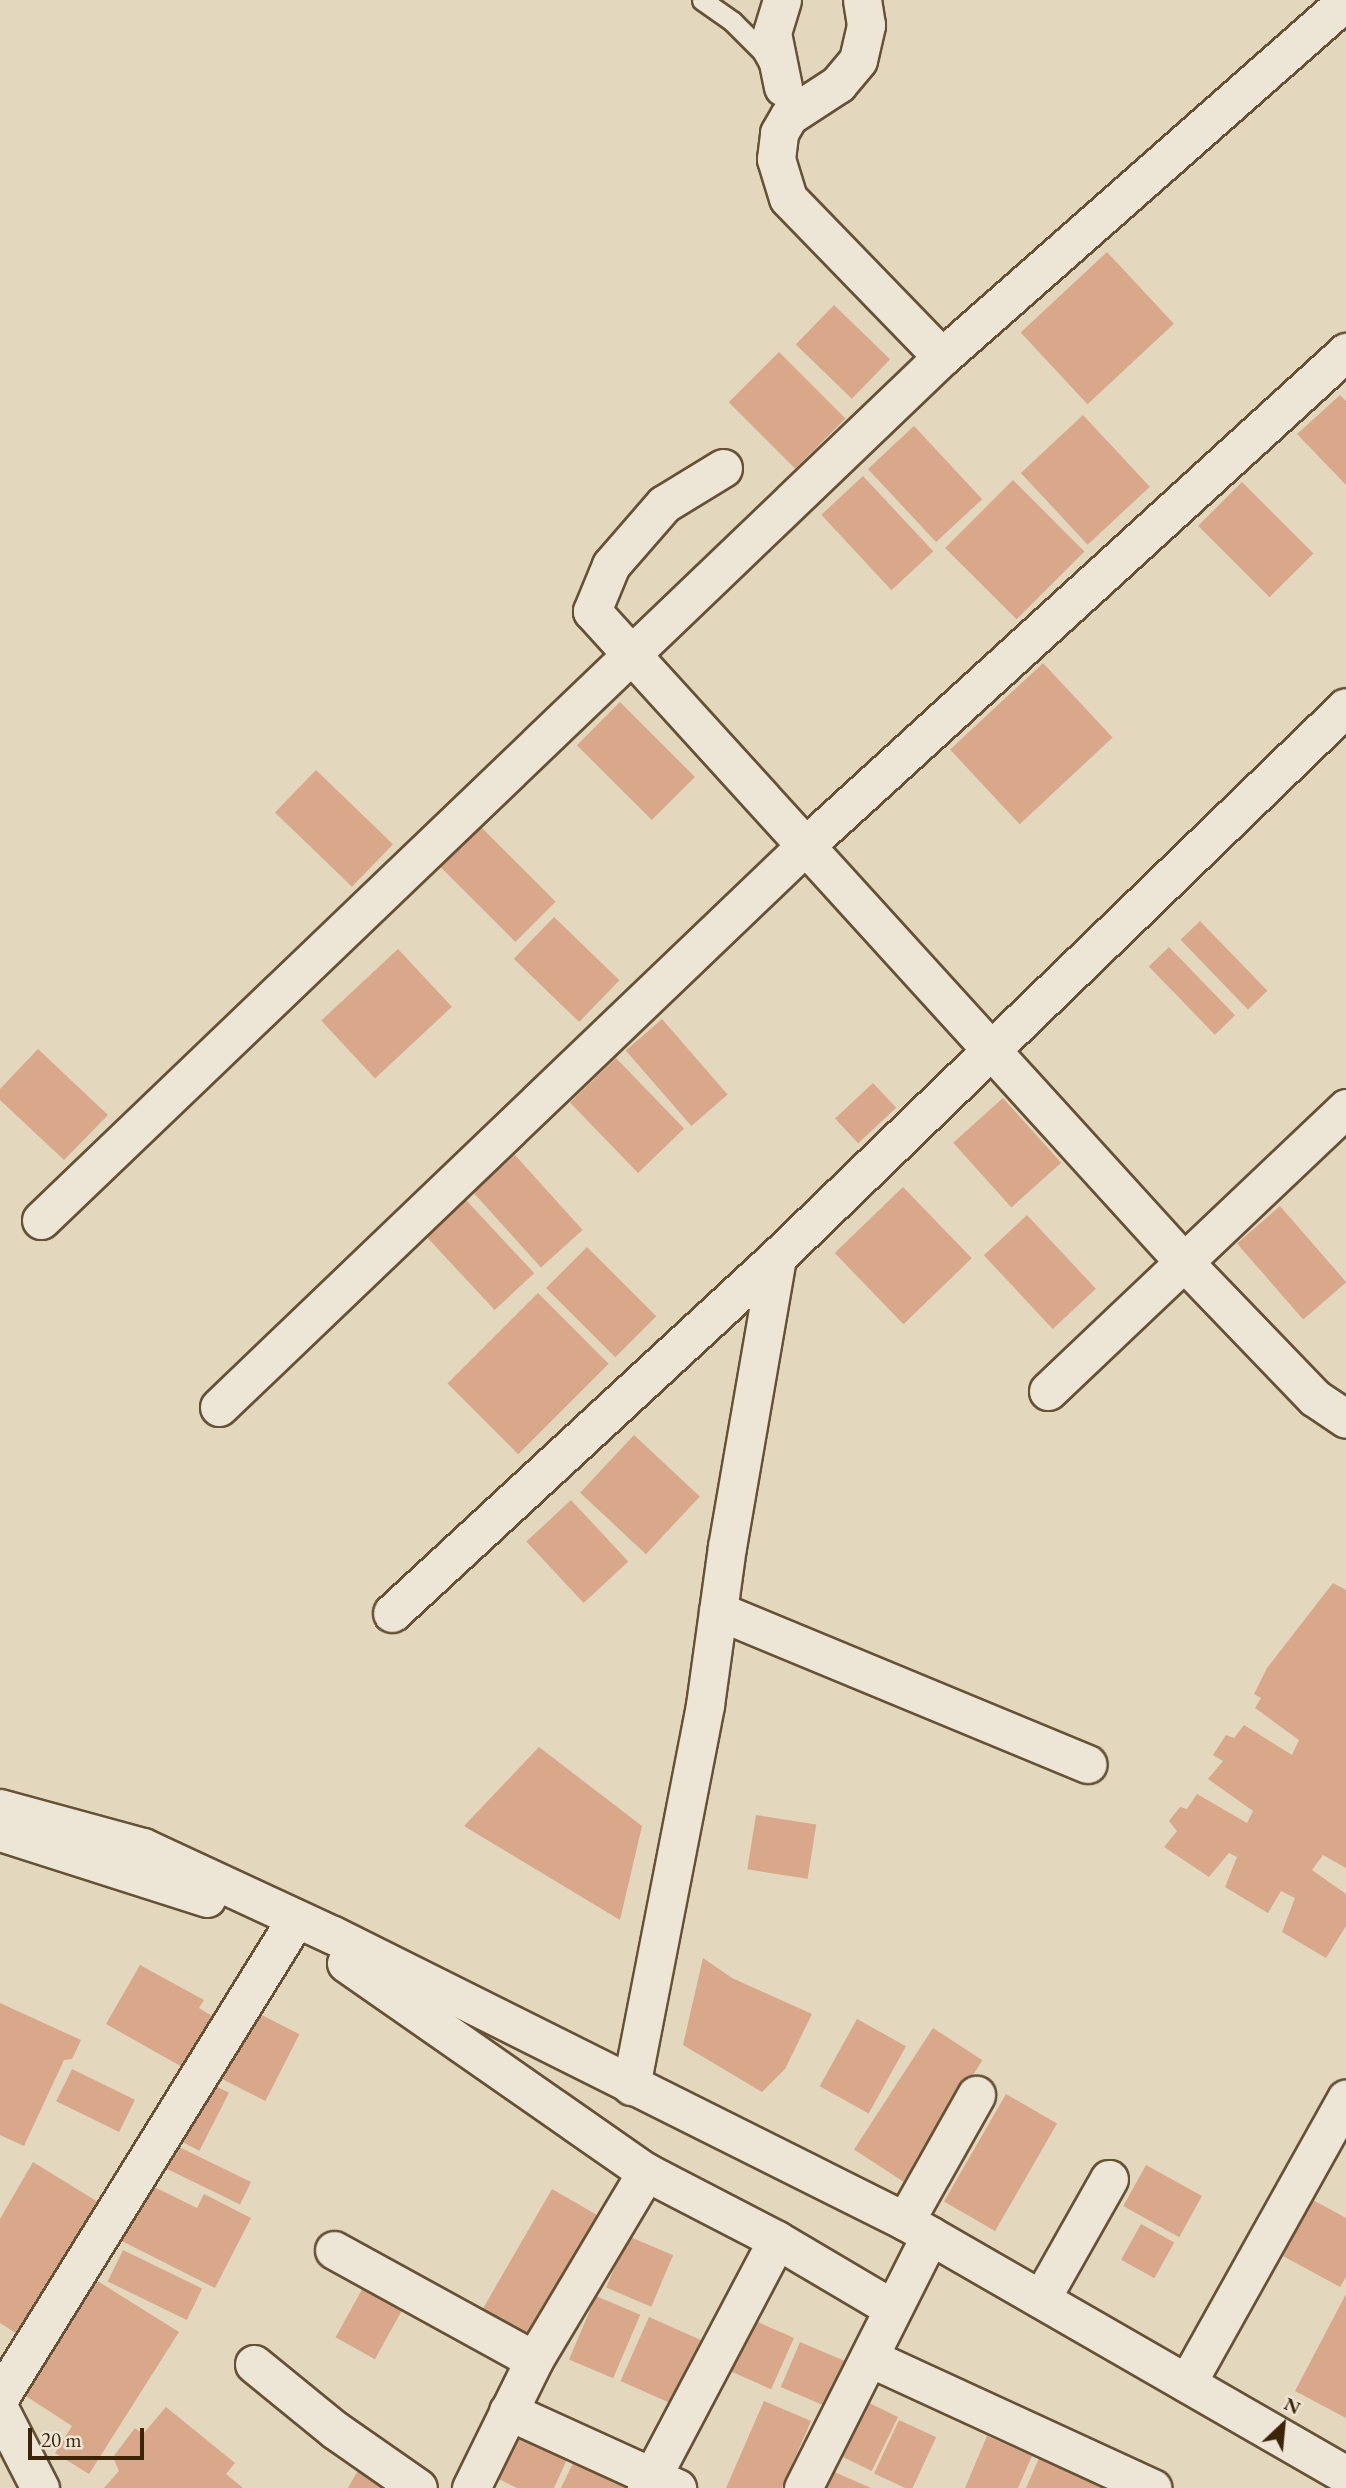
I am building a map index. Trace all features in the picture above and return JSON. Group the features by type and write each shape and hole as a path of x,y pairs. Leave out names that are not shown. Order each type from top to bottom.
{"street":[{"path":"782,0 772,33 786,101 776,159 788,198 942,356"},
{"path":"786,101 838,84 858,60 866,26 862,0"},
{"path":"41,1220 942,356 1346,1"},
{"path":"219,1407 805,846 1346,352"},
{"path":"723,468 664,504 611,565 592,611 1183,1261 1315,1398 1346,1419"},
{"path":"392,1613 777,1257 1346,707"},
{"path":"1048,1391 1346,1108"},
{"path":"631,2086 705,1705 777,1257"},
{"path":"718,1611 1088,1765"},
{"path":"0,1808 143,1847 333,1936 918,2228 1346,2475"},
{"path":"0,1832 292,1925 646,2172 777,2240 892,2308"},
{"path":"0,2397 292,1925"},
{"path":"803,2488 870,2358 892,2308 918,2228 976,2095"},
{"path":"1187,2383 1346,2098"},
{"path":"471,2488 534,2360 646,2172"},
{"path":"1041,2299 1109,2179"},
{"path":"508,2411 658,2484 777,2240"},
{"path":"334,2250 534,2360"},
{"path":"870,2358 1152,2488"},
{"path":"254,2364 335,2430 418,2488"},
{"path":"0,2410 40,2488"}],"lane":[{"path":"702,0 732,20 762,51 786,101"}],"building":[{"path":"1107,252 1174,324 1088,404 1021,332"},
{"path":"834,305 890,359 852,399 796,345"},
{"path":"779,352 845,418 795,469 729,402"},
{"path":"1340,395 1346,401 1346,485 1297,434"},
{"path":"1083,415 1150,487 1088,545 1021,473"},
{"path":"914,426 982,499 936,542 868,469"},
{"path":"863,476 933,551 892,590 821,515"},
{"path":"1013,480 1084,551 1017,619 945,548"},
{"path":"1242,482 1313,553 1270,597 1198,526"},
{"path":"1043,663 1113,738 1020,824 950,750"},
{"path":"620,702 695,777 652,820 577,745"},
{"path":"316,770 393,844 352,887 275,812"},
{"path":"480,826 556,902 515,942 440,866"},
{"path":"554,917 619,980 579,1022 514,959"},
{"path":"1200,921 1267,991 1248,1010 1181,940"},
{"path":"1169,947 1235,1015 1215,1035 1149,966"},
{"path":"398,949 452,1007 375,1078 321,1021"},
{"path":"662,1019 728,1094 691,1126 626,1050"},
{"path":"38,1049 108,1115 64,1160 0,1100 0,1089"},
{"path":"616,1058 684,1128 638,1173 570,1102"},
{"path":"873,1083 896,1108 858,1143 835,1118"},
{"path":"1003,1098 1061,1163 1011,1207 953,1143"},
{"path":"515,1155 583,1230 541,1268 473,1192"},
{"path":"903,1187 972,1258 903,1324 835,1253"},
{"path":"466,1200 534,1273 495,1310 427,1237"},
{"path":"1280,1206 1346,1282 1303,1320 1237,1243"},
{"path":"1027,1215 1096,1289 1053,1329 984,1255"},
{"path":"587,1247 656,1316 615,1357 546,1288"},
{"path":"538,1293 609,1364 518,1454 447,1384"},
{"path":"634,1435 700,1496 646,1554 580,1493"},
{"path":"571,1500 628,1561 584,1603 526,1542"},
{"path":"1333,1583 1346,1590 1346,1868 1323,1855 1312,1870 1346,1894 1346,1926 1326,1958 1282,1932 1295,1898 1281,1891 1268,1913 1225,1887 1237,1857 1229,1853 1209,1877 1164,1847 1177,1831 1169,1821 1180,1807 1187,1809 1197,1794 1247,1823 1253,1811 1208,1779 1223,1761 1213,1755 1226,1735 1234,1738 1244,1725 1292,1755 1299,1740 1255,1708 1261,1698 1254,1694 1267,1668"},
{"path":"539,1747 642,1826 620,1920 464,1826"},
{"path":"756,1815 816,1825 808,1879 747,1869"},
{"path":"703,1958 732,1978 812,2014 785,2069 762,2092 683,2045"},
{"path":"140,1965 204,2000 199,2008 212,2016 184,2068 106,2024"},
{"path":"0,2003 81,2040 72,2059 64,2060 24,2146 0,2135"},
{"path":"246,2007 299,2034 265,2101 212,2074"},
{"path":"857,2019 906,2046 869,2113 820,2086"},
{"path":"933,2028 982,2060 904,2182 854,2150"},
{"path":"72,2069 135,2100 119,2132 56,2101"},
{"path":"204,2080 229,2093 199,2151 174,2138"},
{"path":"1006,2094 1057,2124 995,2231 944,2201"},
{"path":"171,2143 251,2182 240,2204 160,2165"},
{"path":"33,2162 98,2202 22,2337 0,2323 0,2219"},
{"path":"1146,2165 1202,2196 1179,2237 1123,2206"},
{"path":"144,2182 197,2208 204,2194 251,2218 215,2288 116,2238"},
{"path":"552,2189 600,2217 524,2349 476,2321"},
{"path":"1313,2200 1346,2218 1346,2277 1340,2287 1283,2256"},
{"path":"1141,2224 1174,2242 1154,2278 1121,2260"},
{"path":"628,2236 673,2255 651,2307 606,2288"},
{"path":"123,2250 202,2289 187,2320 108,2281"},
{"path":"88,2275 179,2332 89,2474 55,2453 72,2426 15,2389"},
{"path":"369,2277 408,2299 375,2359 336,2337"},
{"path":"1346,2294 1346,2418 1295,2391"},
{"path":"596,2296 640,2315 613,2378 569,2360"},
{"path":"649,2317 707,2343 679,2407 621,2381"},
{"path":"751,2319 794,2338 771,2389 728,2370"},
{"path":"800,2342 846,2362 827,2407 781,2387"},
{"path":"863,2400 898,2417 872,2471 837,2454"},
{"path":"764,2401 811,2421 782,2488 726,2488"},
{"path":"166,2407 235,2463 226,2474 243,2488 104,2488 119,2471 113,2457 135,2428 143,2434"},
{"path":"899,2420 936,2437 913,2488 905,2488 874,2473"},
{"path":"509,2428 569,2455 554,2488 517,2488 488,2474"},
{"path":"987,2436 1032,2456 1018,2488 965,2488"},
{"path":"577,2455 634,2488 561,2488"},
{"path":"1040,2456 1112,2488 1026,2488"},
{"path":"361,2465 402,2488 348,2488"},
{"path":"832,2471 871,2488 824,2488"}]}
